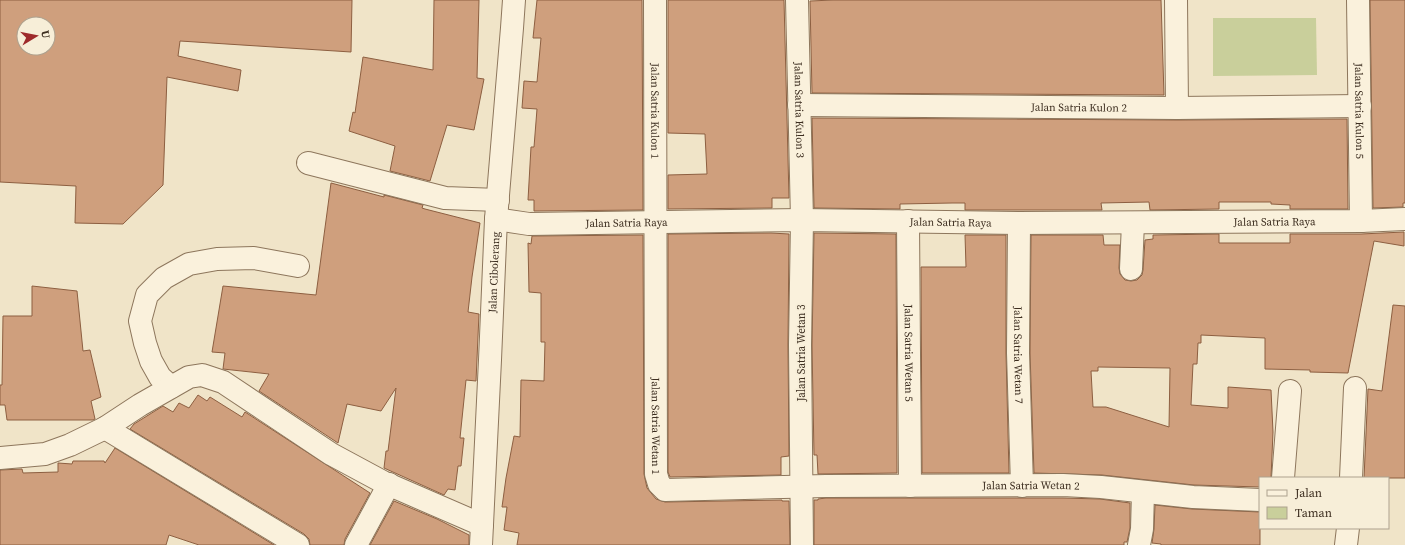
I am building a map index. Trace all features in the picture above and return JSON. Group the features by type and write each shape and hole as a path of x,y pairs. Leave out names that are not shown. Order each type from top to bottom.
{"street":[{"name":"Jalan Cibolerang","path":"481,535 497,210 514,0"},
{"name":"Jalan Satria Kulon 1","path":"655,0 656,222"},
{"name":"Jalan Satria Kulon 3","path":"797,0 802,220"},
{"path":"1176,0 1177,108"},
{"name":"Jalan Satria Kulon 5","path":"1358,0 1361,221"},
{"name":"Jalan Satria Kulon 2","path":"799,105 1177,108 1360,106"},
{"name":"Jalan Satria Raya","path":"308,163 497,210 529,224 802,220 1133,223 1361,221 1405,219"},
{"name":"Jalan Satria Wetan 3","path":"802,220 800,345 802,545"},
{"name":"Jalan Satria Wetan 5","path":"908,221 910,486"},
{"name":"Jalan Satria Wetan 1","path":"656,222 656,474 659,484 665,490 802,486"},
{"name":"Jalan Satria Wetan 7","path":"1020,223 1018,353 1022,486"},
{"path":"1131,269 1133,223"},
{"path":"170,387 160,377 151,361 140,321 147,295 164,278 189,264 217,259 254,258 298,266"},
{"path":"0,458 45,454 70,445 105,428 170,387 189,377 202,376 223,382 331,454 481,535"},
{"path":"1351,477 1356,388"},
{"path":"1283,477 1290,391"},
{"path":"105,428 298,545"},
{"path":"356,545 389,484"},
{"name":"Jalan Satria Wetan 2","path":"802,486 1063,485 1101,487 1193,497 1259,500"},
{"path":"1139,545 1143,492"},
{"path":"1346,545 1348,529"}],"green space":[{"path":"1213,18 1316,18 1317,75 1213,76"}],"building":[{"path":"0,0 352,0 351,52 180,41 178,56 241,70 238,91 167,77 163,185 123,224 75,223 76,186 0,182"},
{"path":"434,0 479,0 477,78 484,79 474,130 447,125 430,181 390,171 395,146 349,131 353,112 355,113 363,57 433,70"},
{"path":"537,0 642,0 643,210 534,211 534,200 528,200 531,147 534,147 537,109 522,108 524,81 537,82 541,38 533,38"},
{"path":"668,0 784,0 789,198 772,198 772,208 668,209 668,175 707,174 705,134 668,133"},
{"path":"1161,0 1164,95 812,93 810,1"},
{"path":"1370,0 1405,0 1405,203 1403,203 1403,207 1373,208"},
{"path":"812,118 1177,120 1347,119 1348,209 1290,209 1290,205 1271,204 1271,202 1219,202 1219,209 1150,210 1149,202 1101,203 1102,210 965,210 965,203 900,204 900,209 814,208"},
{"path":"331,183 384,197 384,195 423,205 422,208 425,209 480,223 468,312 479,314 476,381 466,380 460,438 464,438 461,466 458,466 455,490 448,489 444,495 384,468 386,451 388,451 396,388 381,411 347,404 338,443 259,391 269,374 223,369 225,353 212,352 223,286 316,295"},
{"path":"1404,232 1404,246 1374,241 1348,373 1265,369 1265,338 1201,335 1201,343 1198,343 1197,364 1193,364 1191,405 1228,408 1228,387 1271,390 1273,432 1271,477 1259,477 1259,487 1194,485 1102,475 1034,473 1030,353 1031,235 1103,235 1104,245 1120,245 1120,274 1125,280 1131,281 1137,280 1142,275 1145,240 1153,239 1153,235 1219,234 1219,243 1290,243 1290,234 1361,234","holes":["1098,367 1170,368 1169,427 1106,407 1093,407 1091,371 1098,371"]},
{"path":"814,233 896,234 897,473 818,474 817,455 814,455 812,345"},
{"path":"668,234 789,234 789,456 781,457 781,475 670,477 668,472"},
{"path":"643,235 644,474 647,488 656,499 665,502 789,501 790,545 517,545 519,533 504,530 507,507 502,507 506,478 514,436 520,437 521,380 544,381 545,342 541,342 541,293 529,292 528,243 531,244 532,236"},
{"path":"965,235 1006,235 1006,353 1009,473 922,473 921,267 966,267"},
{"path":"32,286 77,291 83,351 90,350 101,397 91,401 95,419 93,420 7,420 5,405 0,405 0,385 2,385 3,316 32,316"},
{"path":"1393,305 1405,306 1405,478 1364,477 1368,389 1382,391"},
{"path":"198,395 207,401 210,397 242,417 245,412 370,493 345,539 344,545 310,545 309,539 304,534 130,429 134,424 163,406 173,412 179,403 189,408"},
{"path":"115,448 274,545 199,545 169,535 166,545 0,545 0,470 22,469 23,473 58,472 58,463 72,464 73,461 104,461 105,463"},
{"path":"826,498 1100,499 1130,503 1130,528 1127,542 1124,542 1124,545 814,545 814,500"},
{"path":"394,501 437,519 469,535 469,545 370,545"},
{"path":"1155,505 1192,509 1259,512 1260,545 1161,545 1152,543"}]}
